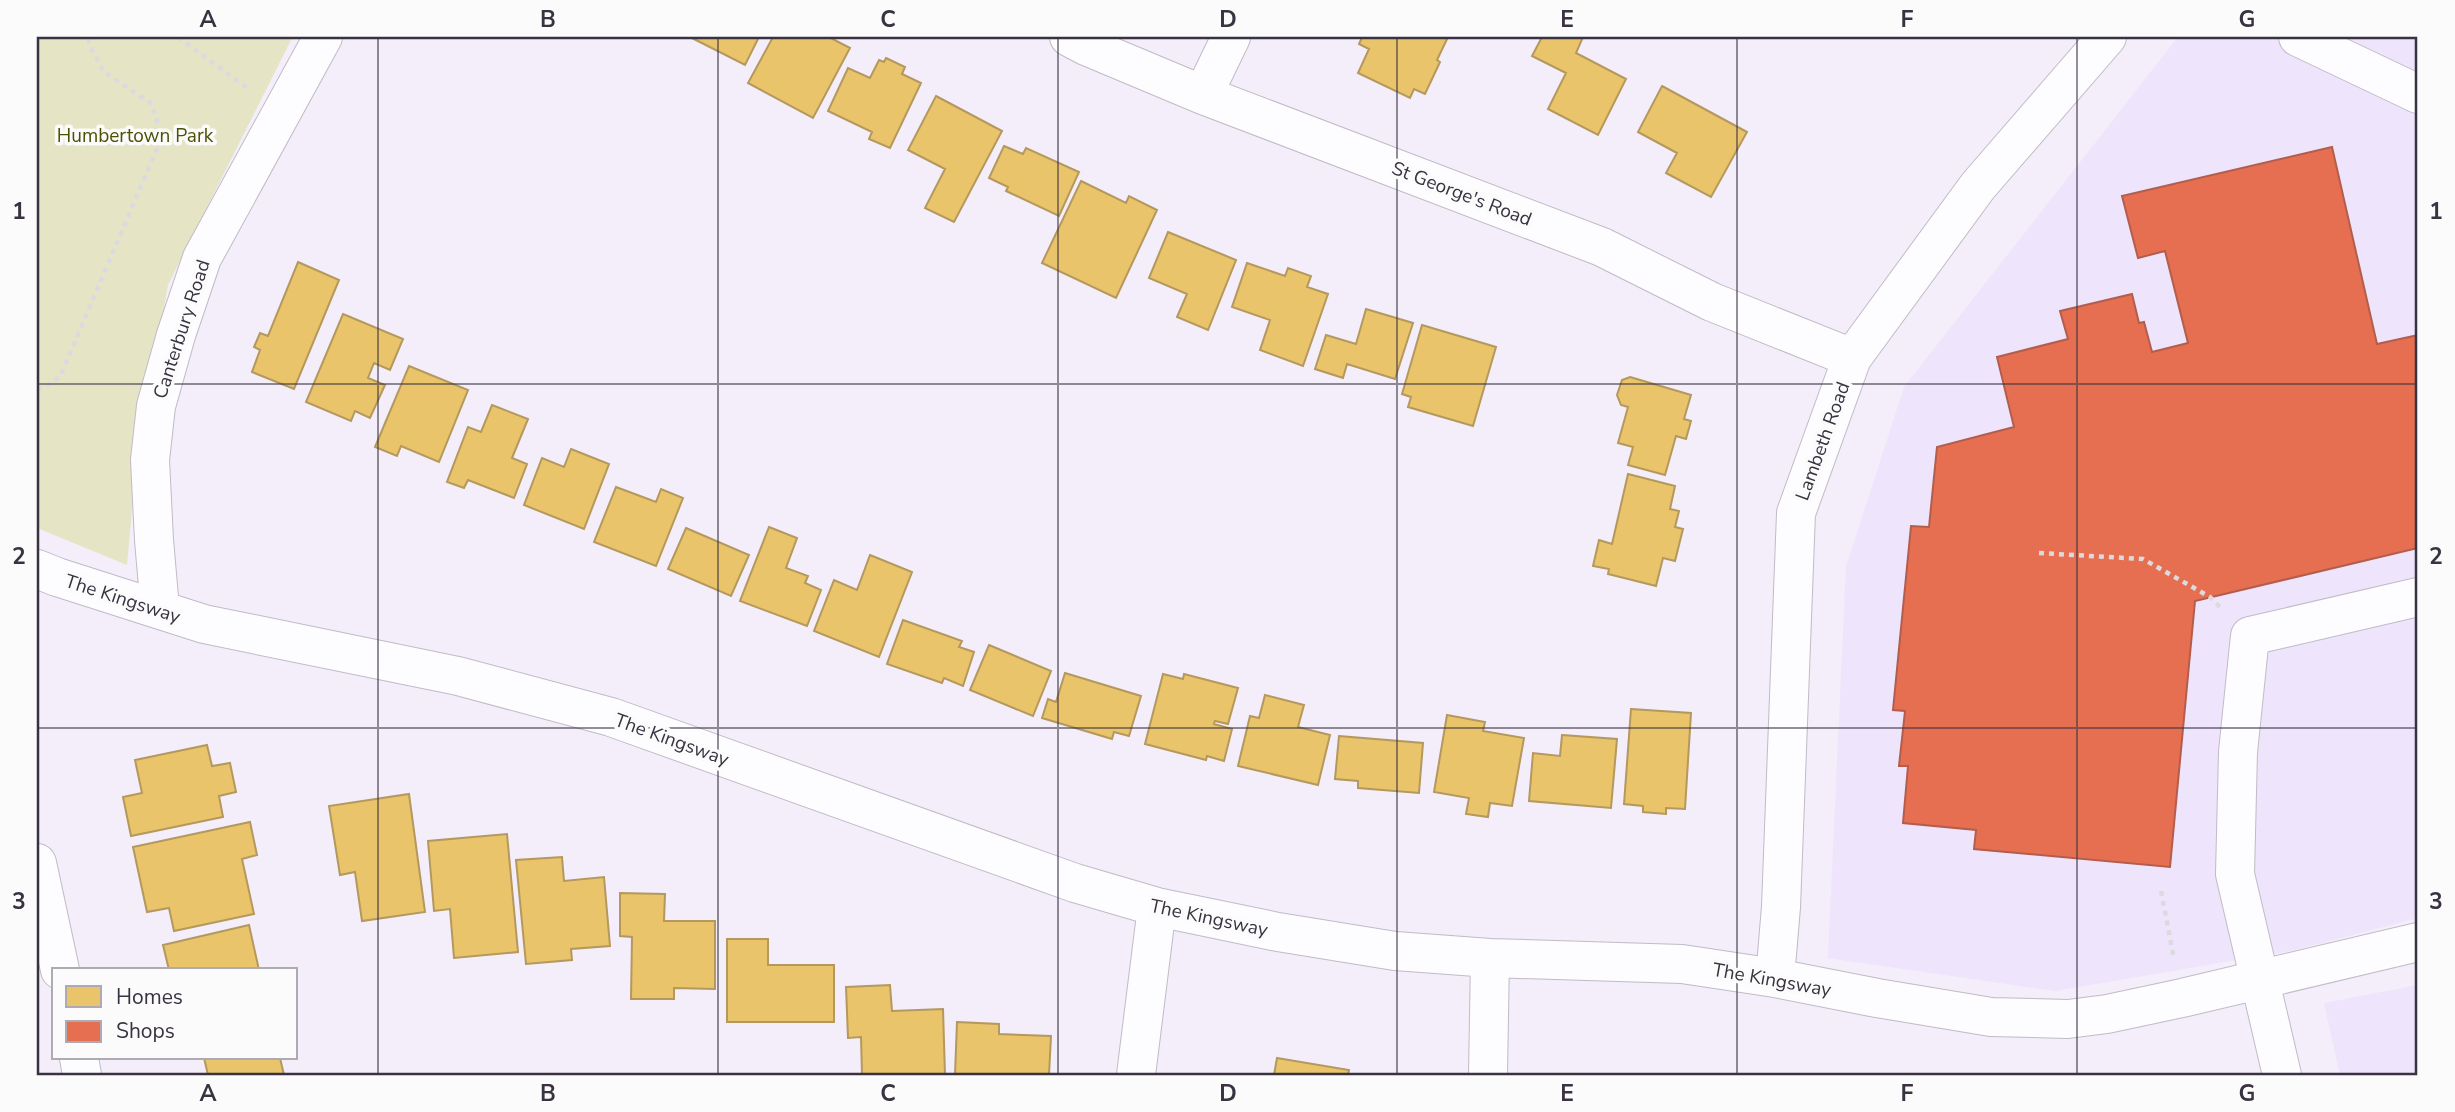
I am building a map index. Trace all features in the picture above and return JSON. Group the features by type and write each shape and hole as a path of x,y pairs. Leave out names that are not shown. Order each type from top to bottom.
{"street":[{"name":"Canterbury Road","path":"160,609 150,460 156,406 176,335 202,258 323,37"},
{"name":"St George's Road","path":"1069,37 1203,95 1602,247 1712,302 1852,358"},
{"path":"1203,95 1231,37"},
{"name":"Lambeth Road","path":"1775,978 1781,907 1796,513 1852,358 1978,186 2107,37"},
{"path":"2298,37 2418,94"},
{"name":"The Kingsway","path":"37,569 204,624 458,676 611,717 1075,883 1157,907 1278,932 1395,951 1490,958 1682,964 1991,1017 2068,1019 2107,1014 2418,942"},
{"path":"2282,1075 2235,874 2238,752 2250,636 2418,597"},
{"path":"37,863 60,968"},
{"path":"1136,1075 1157,907"},
{"path":"1488,1075 1490,958"}],"path":[{"path":"37,389 60,377 158,146 157,121 152,104 104,72 90,47 88,37"},
{"path":"178,37 282,112"},
{"path":"2039,553 2143,559 2210,597 2250,636"},
{"path":"2161,891 2175,964"}],"shaded area":[{"path":"2178,37 2409,37 2418,42 2418,918 2295,950 2055,991 1828,958 1846,567 1904,387"},
{"path":"2418,985 2418,1075 2340,1075 2324,1003"}],"green space":[{"name":"Humbertown Park","path":"37,37 292,38 168,285 137,456 127,565 37,528"}],"building: Homes":[{"path":"690,37 759,37 745,65"},
{"path":"773,37 829,37 850,48 813,118 748,83"},
{"path":"1362,37 1448,37 1425,94 1414,89 1410,98 1358,73 1369,49 1359,44"},
{"path":"1542,37 1583,37 1576,53 1626,79 1598,135 1548,109 1566,73 1532,56"},
{"path":"886,58 905,67 902,74 921,83 890,148 869,139 872,132 828,111 848,68 870,78 879,60 884,62"},
{"path":"1662,86 1747,132 1711,197 1666,173 1677,153 1638,132"},
{"path":"936,96 1002,131 954,222 925,208 945,169 908,150"},
{"path":"1004,146 1023,154 1026,148 1079,172 1059,216 1006,191 1008,187 989,178"},
{"path":"1081,181 1126,203 1129,196 1157,210 1116,298 1042,263"},
{"path":"1168,232 1236,260 1208,330 1177,317 1187,294 1149,278"},
{"path":"298,262 339,280 294,389 252,372 260,350 254,347 260,333 268,336"},
{"path":"1247,263 1285,276 1288,268 1311,276 1307,287 1328,294 1303,366 1260,350 1270,320 1232,307"},
{"path":"1366,309 1413,323 1395,379 1347,364 1343,378 1315,369 1326,335 1356,344"},
{"path":"343,314 403,339 390,370 374,363 368,378 385,385 370,418 355,411 351,421 306,402"},
{"path":"1422,325 1496,347 1473,426 1408,407 1411,397 1402,394"},
{"path":"409,366 468,390 439,462 401,446 397,456 375,447"},
{"path":"1630,377 1691,395 1684,419 1691,421 1686,439 1676,436 1665,475 1628,465 1633,447 1618,443 1628,407 1621,405 1617,395 1622,380"},
{"path":"492,405 528,419 512,458 527,464 514,498 468,480 464,488 447,482 468,427 481,432"},
{"path":"571,449 609,464 584,529 524,505 542,458 564,467"},
{"path":"1628,474 1675,486 1670,509 1679,511 1675,527 1683,529 1675,561 1663,558 1656,586 1608,574 1609,569 1593,566 1599,540 1612,544"},
{"path":"616,487 656,502 661,489 683,498 656,566 594,542"},
{"path":"769,527 797,538 786,568 808,576 805,583 821,590 807,626 740,601"},
{"path":"686,528 749,555 731,596 668,569"},
{"path":"870,555 912,572 879,657 814,631 834,580 857,590"},
{"path":"903,620 962,641 959,647 974,652 963,686 944,678 942,683 887,664"},
{"path":"989,645 1051,671 1033,716 970,690"},
{"path":"1065,673 1141,696 1129,736 1114,732 1112,739 1042,718 1048,699 1056,702"},
{"path":"1163,674 1183,679 1184,674 1238,688 1228,724 1215,721 1214,724 1232,729 1224,761 1207,756 1206,760 1145,744"},
{"path":"1265,695 1304,705 1298,727 1330,735 1318,785 1238,766 1250,716 1259,718"},
{"path":"1631,709 1691,713 1685,809 1666,808 1666,814 1643,812 1643,806 1624,804"},
{"path":"1447,715 1485,722 1483,731 1524,738 1512,806 1490,803 1488,817 1466,814 1469,798 1434,792"},
{"path":"1562,735 1617,739 1611,808 1529,801 1533,753 1560,756"},
{"path":"1339,736 1423,743 1419,793 1358,788 1358,781 1335,779"},
{"path":"207,745 212,766 230,763 236,792 219,796 223,817 131,836 123,797 142,793 135,760"},
{"path":"409,794 425,912 362,921 355,872 340,875 329,806"},
{"path":"250,822 257,855 242,859 254,914 174,931 169,908 147,912 133,847"},
{"path":"507,834 518,952 454,958 450,909 434,911 428,841"},
{"path":"562,857 564,881 604,877 610,946 571,949 572,960 526,964 516,860"},
{"path":"620,893 665,894 664,921 715,921 715,989 674,988 674,999 631,999 632,937 620,936"},
{"path":"249,925 259,968 169,968 163,945"},
{"path":"727,939 768,939 768,965 834,965 834,1022 727,1022"},
{"path":"890,985 892,1011 943,1009 945,1075 862,1075 861,1037 848,1038 846,987"},
{"path":"957,1022 999,1024 999,1034 1051,1036 1049,1075 955,1075"},
{"path":"1277,1058 1349,1070 1348,1075 1274,1075"},
{"path":"204,1060 280,1060 284,1075 208,1075"}],"building: Shops":[{"path":"2332,147 2377,344 2418,335 2418,548 2195,601 2170,867 1974,849 1976,830 1903,823 1908,766 1899,766 1905,711 1893,710 1911,526 1929,527 1937,447 2014,427 1997,357 2068,339 2060,311 2132,294 2139,323 2144,322 2152,352 2188,343 2165,251 2138,258 2122,196"}]}
